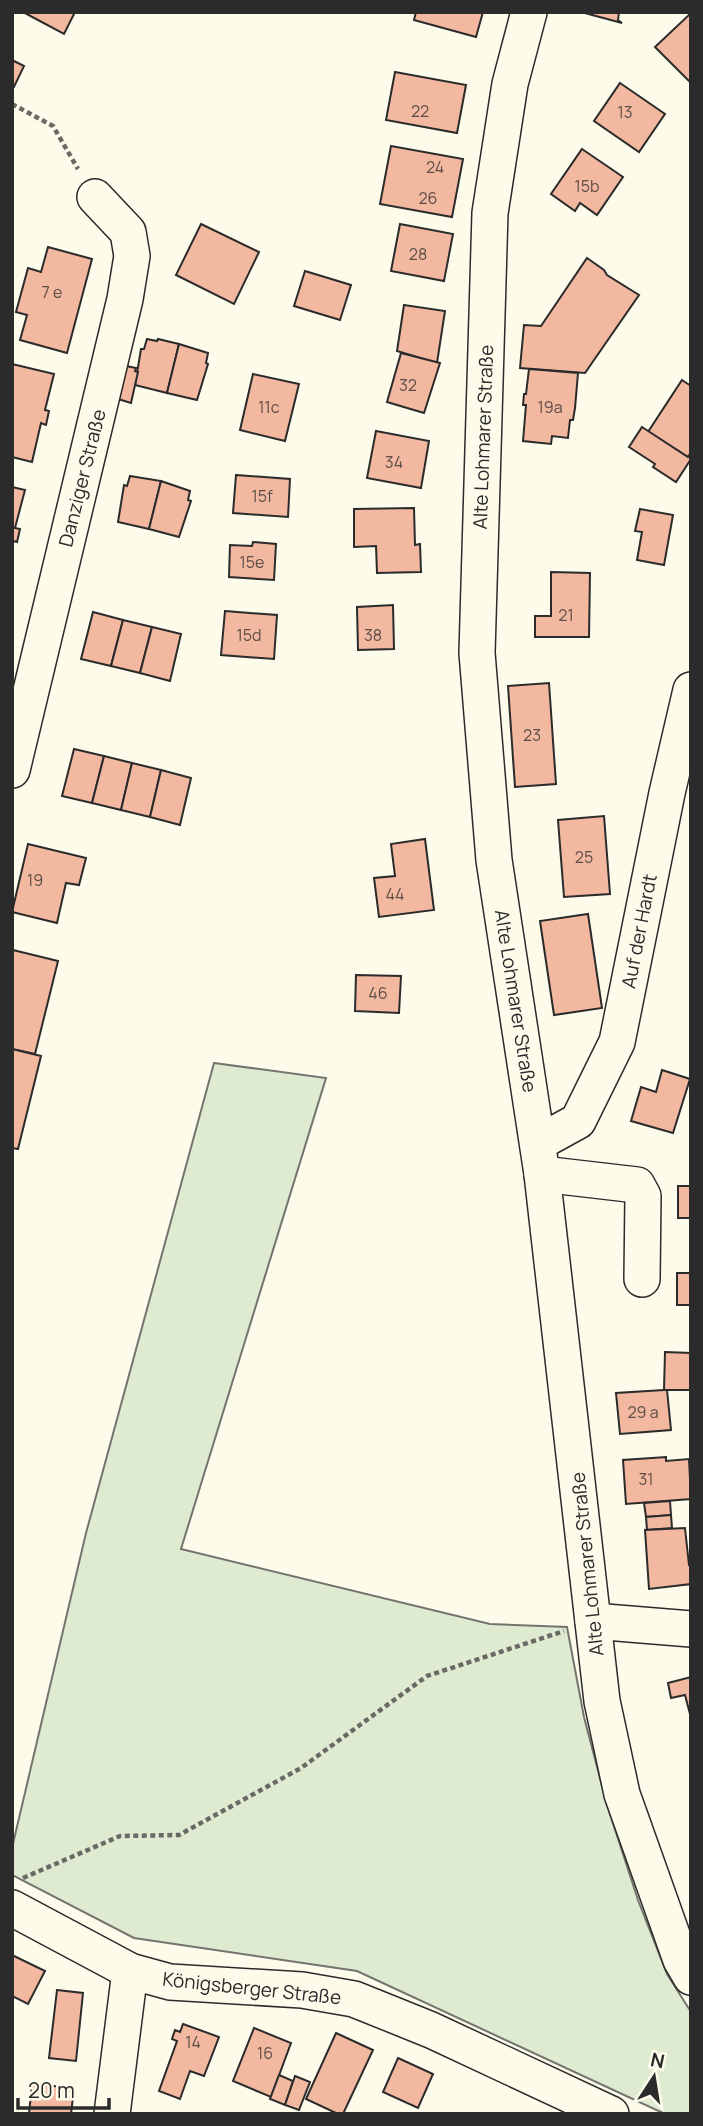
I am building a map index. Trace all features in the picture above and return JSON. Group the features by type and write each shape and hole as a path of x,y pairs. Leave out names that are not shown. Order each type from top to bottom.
{"street":[{"name":"Alte Lohmarer Straße","path":"528,12 510,84 490,213 477,653 494,860 540,1158 602,1701 622,1794 681,1960 691,1977"},
{"name":"Danziger Straße","path":"12,770 125,299 132,256 128,232 95,197"},
{"name":"Auf der Hardt","path":"540,1158 578,1121 617,1042 667,793 691,691"},
{"path":"540,1158 637,1185 643,1196 642,1279"},
{"path":"593,1622 691,1629"},
{"name":"Königsberger Straße","path":"12,1908 130,1971 170,1982 302,1990 354,1999 431,2030 611,2114"},
{"path":"112,2114 130,1971"}],"path":[{"path":"12,104 53,126 95,197"},
{"path":"12,1882 120,1836 179,1835 301,1768 427,1676 593,1622"}],"green space":[{"path":"214,1063 326,1078 181,1549 490,1624 567,1627 584,1717 607,1805 638,1900 667,1974 691,2012 691,2114 665,2114 357,1971 134,1938 12,1875 12,1848 86,1533"}],"building":[{"path":"23,12 75,12 64,34"},
{"path":"416,12 483,12 476,37 414,20"},
{"path":"581,12 619,12 618,20 622,23"},
{"path":"691,13 691,83 655,47"},
{"path":"12,60 24,66 14,87 12,86"},
{"path":"395,72 466,85 457,133 386,120"},
{"path":"620,83 665,114 639,152 594,121"},
{"path":"391,146 463,159 452,217 380,204"},
{"path":"582,149 623,177 597,215 580,203 575,211 551,194"},
{"path":"201,224 259,252 234,304 176,275"},
{"path":"400,224 453,234 444,281 391,271"},
{"path":"48,247 92,259 67,353 20,340 27,315 16,312 28,268 41,272"},
{"path":"587,258 607,275 639,295 585,373 520,368 524,325 541,326"},
{"path":"305,271 351,285 340,320 294,306"},
{"path":"404,305 445,311 437,363 397,351"},
{"path":"147,339 179,344 167,393 135,385 141,349 144,349"},
{"path":"179,344 208,353 208,364 197,400 167,393"},
{"path":"401,353 440,363 424,413 387,402"},
{"path":"12,364 54,374 45,410 49,411 46,425 41,423 32,462 12,457"},
{"path":"126,366 136,368 135,371 138,372 131,403 118,399"},
{"path":"529,369 578,373 575,408 573,420 570,420 568,438 552,436 551,444 523,441 526,405 523,405"},
{"path":"253,374 299,384 285,441 240,430"},
{"path":"682,380 691,386 691,452 688,457 648,432"},
{"path":"642,427 688,457 691,455 676,482 629,447"},
{"path":"376,431 429,441 421,488 367,478"},
{"path":"236,475 290,479 288,517 233,513"},
{"path":"130,476 161,481 149,529 118,522 124,485 127,486"},
{"path":"161,481 190,491 188,500 191,501 179,537 149,529"},
{"path":"12,487 25,490 15,528 20,529 17,542 12,543"},
{"path":"414,508 415,545 420,544 421,572 377,573 376,546 354,547 354,509"},
{"path":"640,509 673,515 664,565 637,560 642,532 635,531"},
{"path":"253,542 276,544 274,580 229,577 230,545 252,546"},
{"path":"551,572 590,573 589,637 535,637 535,616 551,616"},
{"path":"393,605 394,649 358,650 357,607"},
{"path":"225,611 277,615 274,659 221,655"},
{"path":"93,612 123,620 111,666 81,659"},
{"path":"123,620 152,627 140,673 111,666"},
{"path":"152,627 181,634 170,681 140,673"},
{"path":"549,683 556,784 515,787 508,686"},
{"path":"74,749 104,756 92,803 62,796"},
{"path":"104,756 132,763 121,810 92,803"},
{"path":"132,763 161,770 150,817 121,810"},
{"path":"161,770 191,778 180,825 150,817"},
{"path":"604,816 610,894 564,897 558,820"},
{"path":"425,839 434,910 379,917 374,878 395,876 391,844"},
{"path":"28,844 86,858 79,885 66,883 57,923 12,912"},
{"path":"588,914 602,1008 554,1015 540,921"},
{"path":"13,950 58,961 35,1054 12,1049"},
{"path":"356,975 401,976 399,1013 355,1011"},
{"path":"12,1049 41,1056 18,1149 12,1148"},
{"path":"662,1070 690,1079 673,1133 631,1121 641,1087 656,1092"},
{"path":"678,1186 691,1186 691,1218 678,1218"},
{"path":"677,1273 691,1273 691,1305 677,1305"},
{"path":"665,1352 691,1353 691,1390 664,1390"},
{"path":"667,1390 671,1430 620,1434 616,1393"},
{"path":"666,1457 666,1461 689,1459 691,1499 626,1504 623,1460"},
{"path":"670,1501 671,1515 646,1517 644,1503"},
{"path":"671,1515 672,1528 647,1530 646,1517"},
{"path":"685,1528 691,1584 649,1589 645,1530"},
{"path":"691,1677 691,1718 685,1695 671,1698 668,1683"},
{"path":"12,1955 45,1971 28,2004 12,1996"},
{"path":"57,1990 83,1993 76,2061 49,2058"},
{"path":"183,2024 219,2037 204,2076 190,2071 180,2099 159,2091 177,2041 172,2039 175,2030 180,2032"},
{"path":"254,2028 291,2043 271,2097 233,2081"},
{"path":"336,2033 373,2050 343,2114 306,2099"},
{"path":"398,2058 433,2074 418,2108 383,2092"},
{"path":"279,2075 293,2081 285,2105 270,2099"},
{"path":"295,2076 310,2082 299,2110 285,2105"},
{"path":"32,2084 74,2088 71,2114 29,2114"}]}
